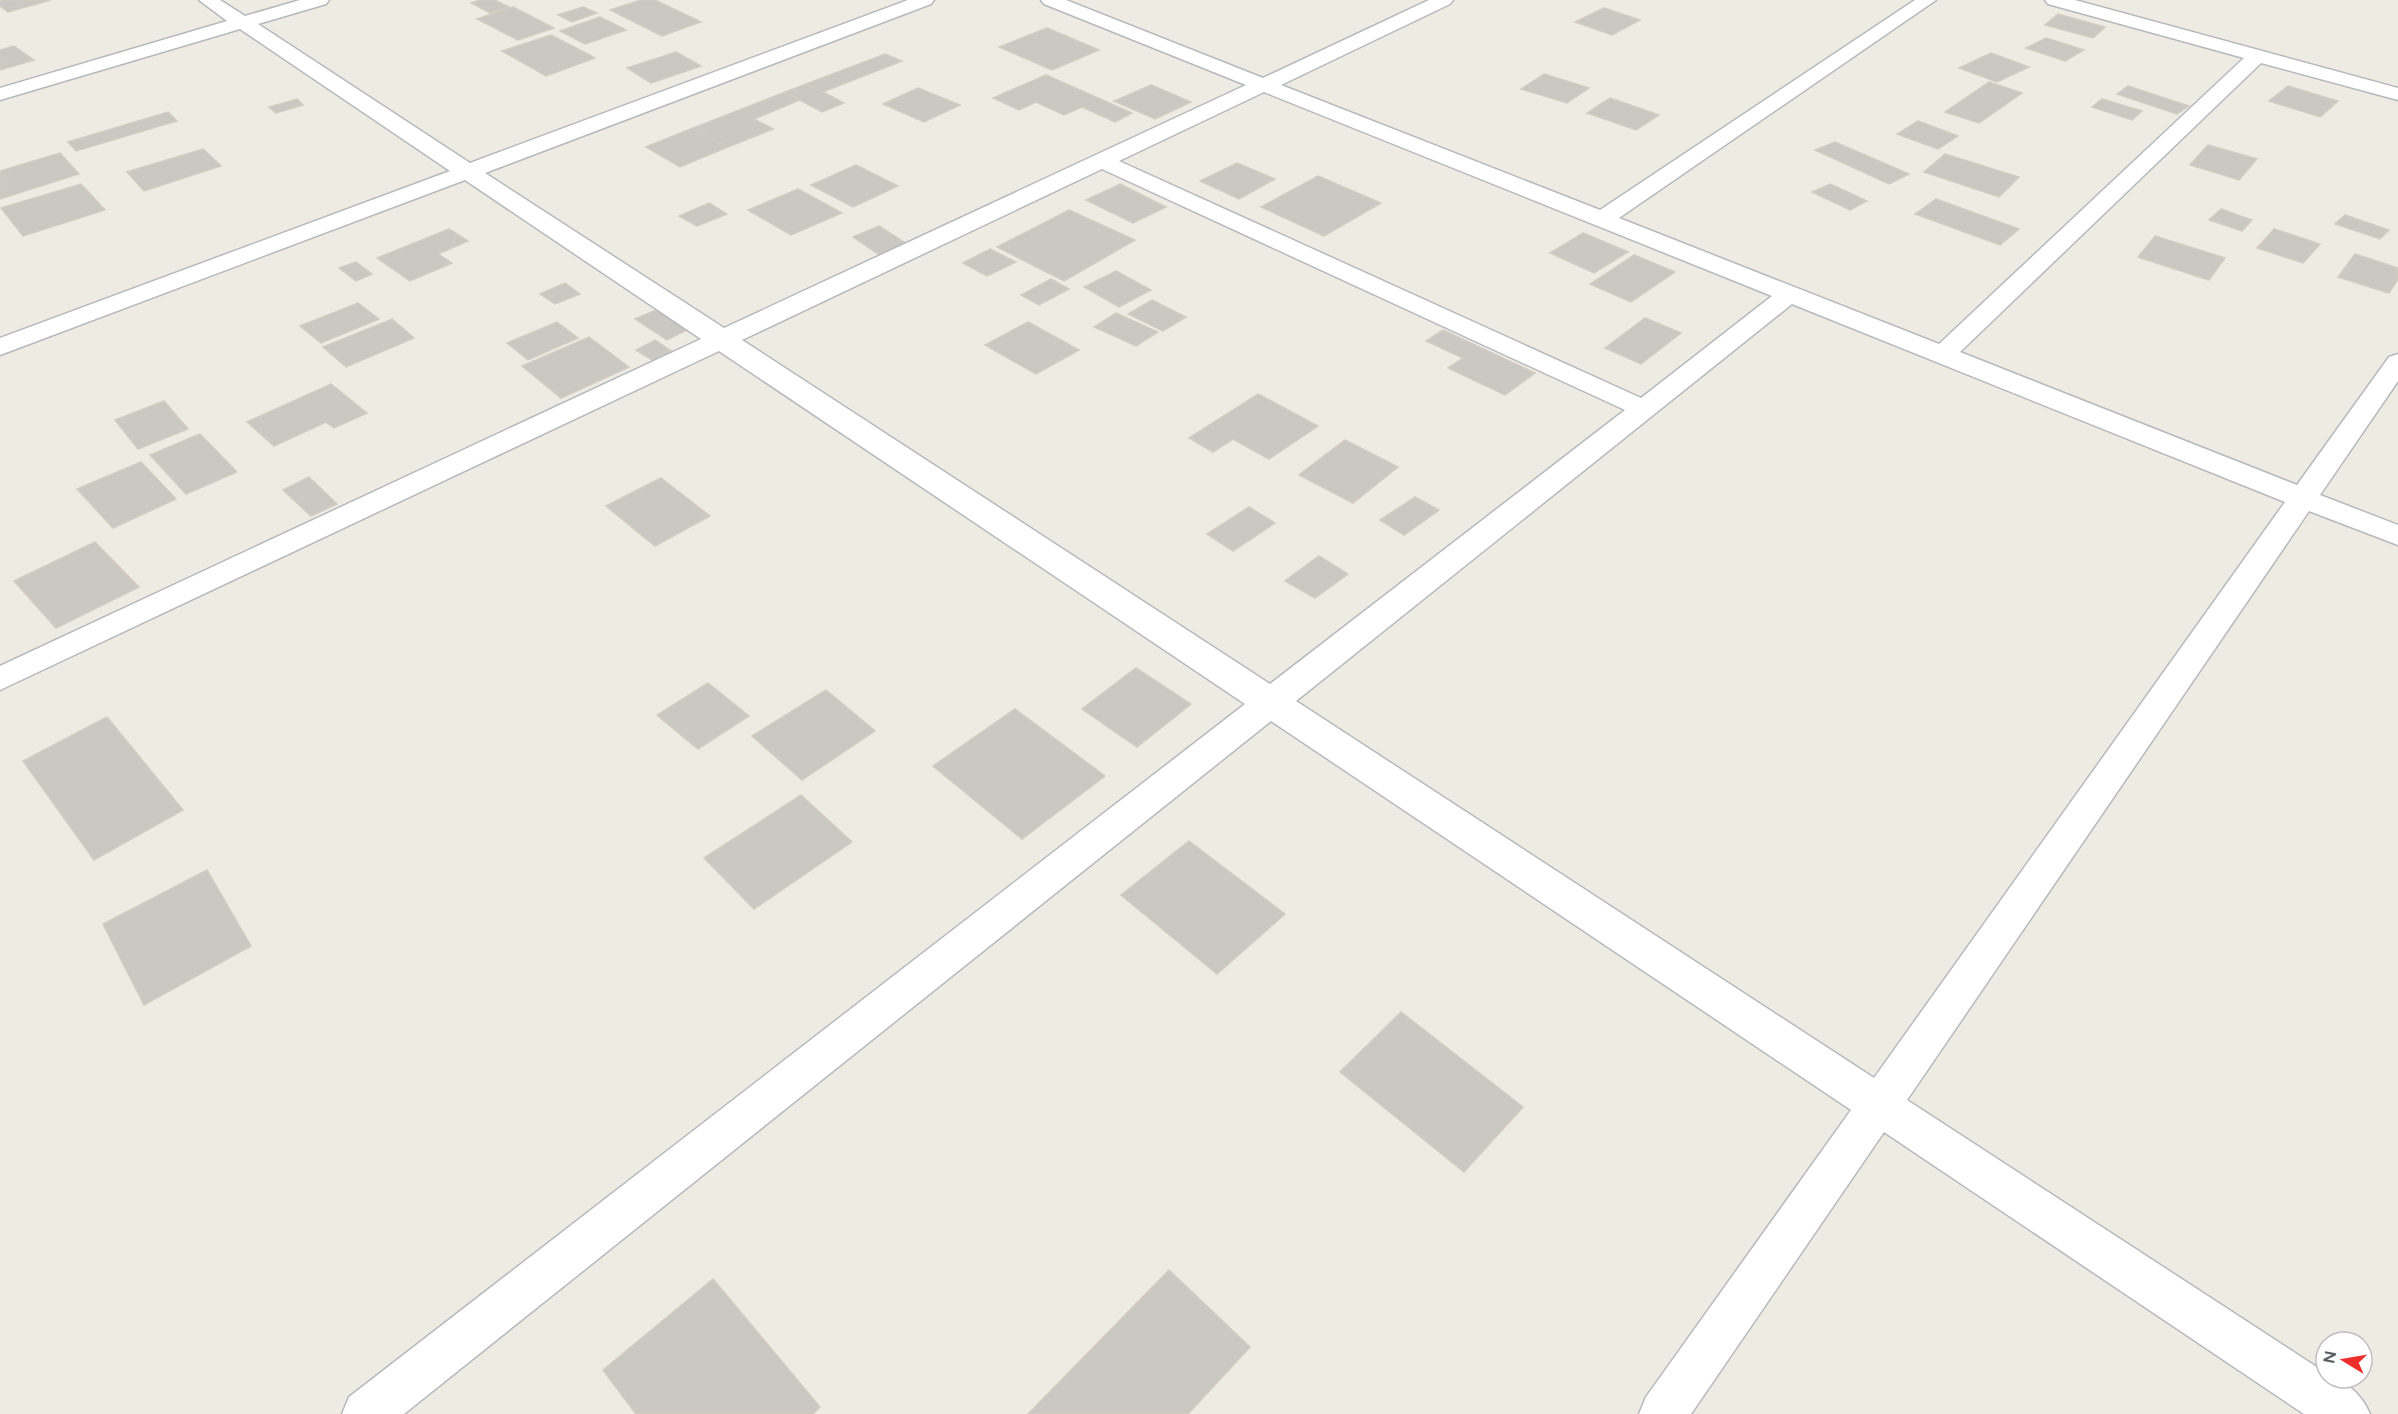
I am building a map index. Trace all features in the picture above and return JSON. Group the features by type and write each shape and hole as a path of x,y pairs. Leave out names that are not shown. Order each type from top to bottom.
{"street":[{"path":"208,0 2346,1414"},
{"path":"0,94 320,0"},
{"path":"0,347 925,0"},
{"path":"1050,0 2398,536"},
{"path":"0,679 1444,0"},
{"path":"1602,219 1927,0"},
{"path":"2054,0 2398,94"},
{"path":"1942,355 2257,56"},
{"path":"1101,161 1644,409"},
{"path":"366,1414 1790,294"},
{"path":"1663,1414 2398,362"}],"building":[{"path":"0,0 51,0 8,12 0,6"},
{"path":"480,0 495,0 509,7 490,13 471,3"},
{"path":"641,0 655,0 701,22 662,36 610,10"},
{"path":"513,7 554,28 518,40 477,19"},
{"path":"583,7 597,13 572,22 558,15"},
{"path":"1604,8 1640,20 1612,35 1575,22"},
{"path":"2058,14 2105,27 2093,38 2045,25"},
{"path":"600,17 626,30 585,44 560,31"},
{"path":"1047,28 1099,50 1052,70 999,47"},
{"path":"551,35 595,58 546,76 502,51"},
{"path":"2046,38 2084,50 2065,61 2026,48"},
{"path":"14,46 34,60 0,70 0,50"},
{"path":"676,52 701,66 651,83 627,68"},
{"path":"1991,53 2029,67 1997,82 1959,68"},
{"path":"885,54 902,61 823,92 806,84"},
{"path":"1544,74 1589,88 1567,103 1521,89"},
{"path":"1046,75 1132,113 1115,122 1082,107 1064,115 1036,102 1019,110 993,98"},
{"path":"1989,82 2022,93 1979,123 1945,112"},
{"path":"806,84 844,103 822,112 785,92"},
{"path":"1151,85 1191,102 1155,119 1114,101"},
{"path":"2128,86 2189,106 2177,114 2117,94"},
{"path":"2288,86 2338,101 2320,117 2269,101"},
{"path":"918,88 960,105 924,122 883,104"},
{"path":"785,92 800,100 754,119 773,129 728,147 693,128"},
{"path":"1610,98 1659,115 1636,130 1587,113"},
{"path":"297,99 303,105 276,113 269,107"},
{"path":"2102,99 2142,111 2132,120 2092,107"},
{"path":"168,112 177,121 76,151 68,142"},
{"path":"1918,121 1958,136 1938,149 1897,134"},
{"path":"693,128 728,147 680,167 646,147"},
{"path":"1835,142 1909,174 1889,184 1815,150"},
{"path":"2208,145 2257,159 2239,180 2190,165"},
{"path":"203,149 221,166 144,191 127,172"},
{"path":"60,153 79,174 0,199 0,171"},
{"path":"1945,154 2019,177 1999,197 1924,172"},
{"path":"1237,163 1275,179 1239,199 1200,181"},
{"path":"856,165 898,186 853,207 811,185"},
{"path":"1318,176 1381,203 1324,236 1261,207"},
{"path":"81,184 105,210 23,236 1,208"},
{"path":"1120,184 1166,207 1133,223 1086,200"},
{"path":"1830,184 1867,201 1850,210 1812,192"},
{"path":"798,189 842,213 791,235 748,210"},
{"path":"1936,199 2019,229 2000,245 1915,214"},
{"path":"709,203 727,214 697,226 679,216"},
{"path":"2221,209 2252,220 2242,231 2209,220"},
{"path":"1069,210 1135,240 1064,281 997,247"},
{"path":"2345,215 2389,230 2380,239 2335,224"},
{"path":"879,226 907,244 881,256 853,237"},
{"path":"449,229 468,241 438,254 452,263 410,281 377,258"},
{"path":"2274,229 2320,244 2303,263 2257,248"},
{"path":"1583,233 1628,252 1594,273 1550,253"},
{"path":"2155,236 2225,258 2209,280 2138,257"},
{"path":"990,249 1016,262 987,276 963,263"},
{"path":"2355,254 2398,268 2398,279 2389,293 2338,277"},
{"path":"1634,255 1675,272 1631,302 1590,284"},
{"path":"356,262 372,274 356,281 339,268"},
{"path":"1116,271 1151,290 1119,307 1084,287"},
{"path":"1051,279 1069,289 1039,305 1021,295"},
{"path":"565,283 580,294 555,304 540,294"},
{"path":"1152,300 1186,317 1163,331 1128,314"},
{"path":"358,303 379,319 321,343 300,326"},
{"path":"663,307 695,326 667,340 635,319"},
{"path":"1116,313 1158,332 1136,346 1094,327"},
{"path":"1645,318 1681,333 1641,364 1605,348"},
{"path":"392,319 414,338 346,367 323,347"},
{"path":"557,322 578,338 528,360 507,343"},
{"path":"1028,322 1079,350 1036,374 985,345"},
{"path":"1443,330 1535,373 1505,395 1448,368 1463,358 1426,341"},
{"path":"589,337 629,367 561,398 522,366"},
{"path":"655,340 671,351 652,360 636,350"},
{"path":"331,384 367,413 334,428 326,422 274,446 247,422"},
{"path":"1258,394 1318,426 1269,459 1233,439 1213,452 1189,438"},
{"path":"164,401 188,429 138,449 115,420"},
{"path":"200,434 237,472 186,494 150,455"},
{"path":"1345,440 1398,467 1353,503 1299,475"},
{"path":"141,462 176,499 113,528 77,489"},
{"path":"309,477 337,504 311,516 283,490"},
{"path":"661,478 710,516 655,546 606,506"},
{"path":"1415,497 1439,510 1404,535 1380,520"},
{"path":"1249,507 1275,523 1233,551 1207,534"},
{"path":"95,542 139,587 56,628 14,581"},
{"path":"1319,556 1348,574 1315,598 1285,581"},
{"path":"1136,668 1191,704 1137,747 1082,709"},
{"path":"708,683 749,716 698,749 657,715"},
{"path":"826,690 875,731 802,780 752,736"},
{"path":"1015,709 1105,776 1022,839 933,766"},
{"path":"107,717 183,810 94,860 23,761"},
{"path":"801,795 852,842 754,909 704,858"},
{"path":"1189,841 1285,914 1217,974 1121,895"},
{"path":"207,870 251,946 144,1005 103,924"},
{"path":"1401,1012 1523,1107 1464,1172 1340,1072"},
{"path":"1169,1270 1250,1347 1188,1414 1028,1414"},
{"path":"713,1279 820,1407 813,1414 636,1414 603,1370"}]}
